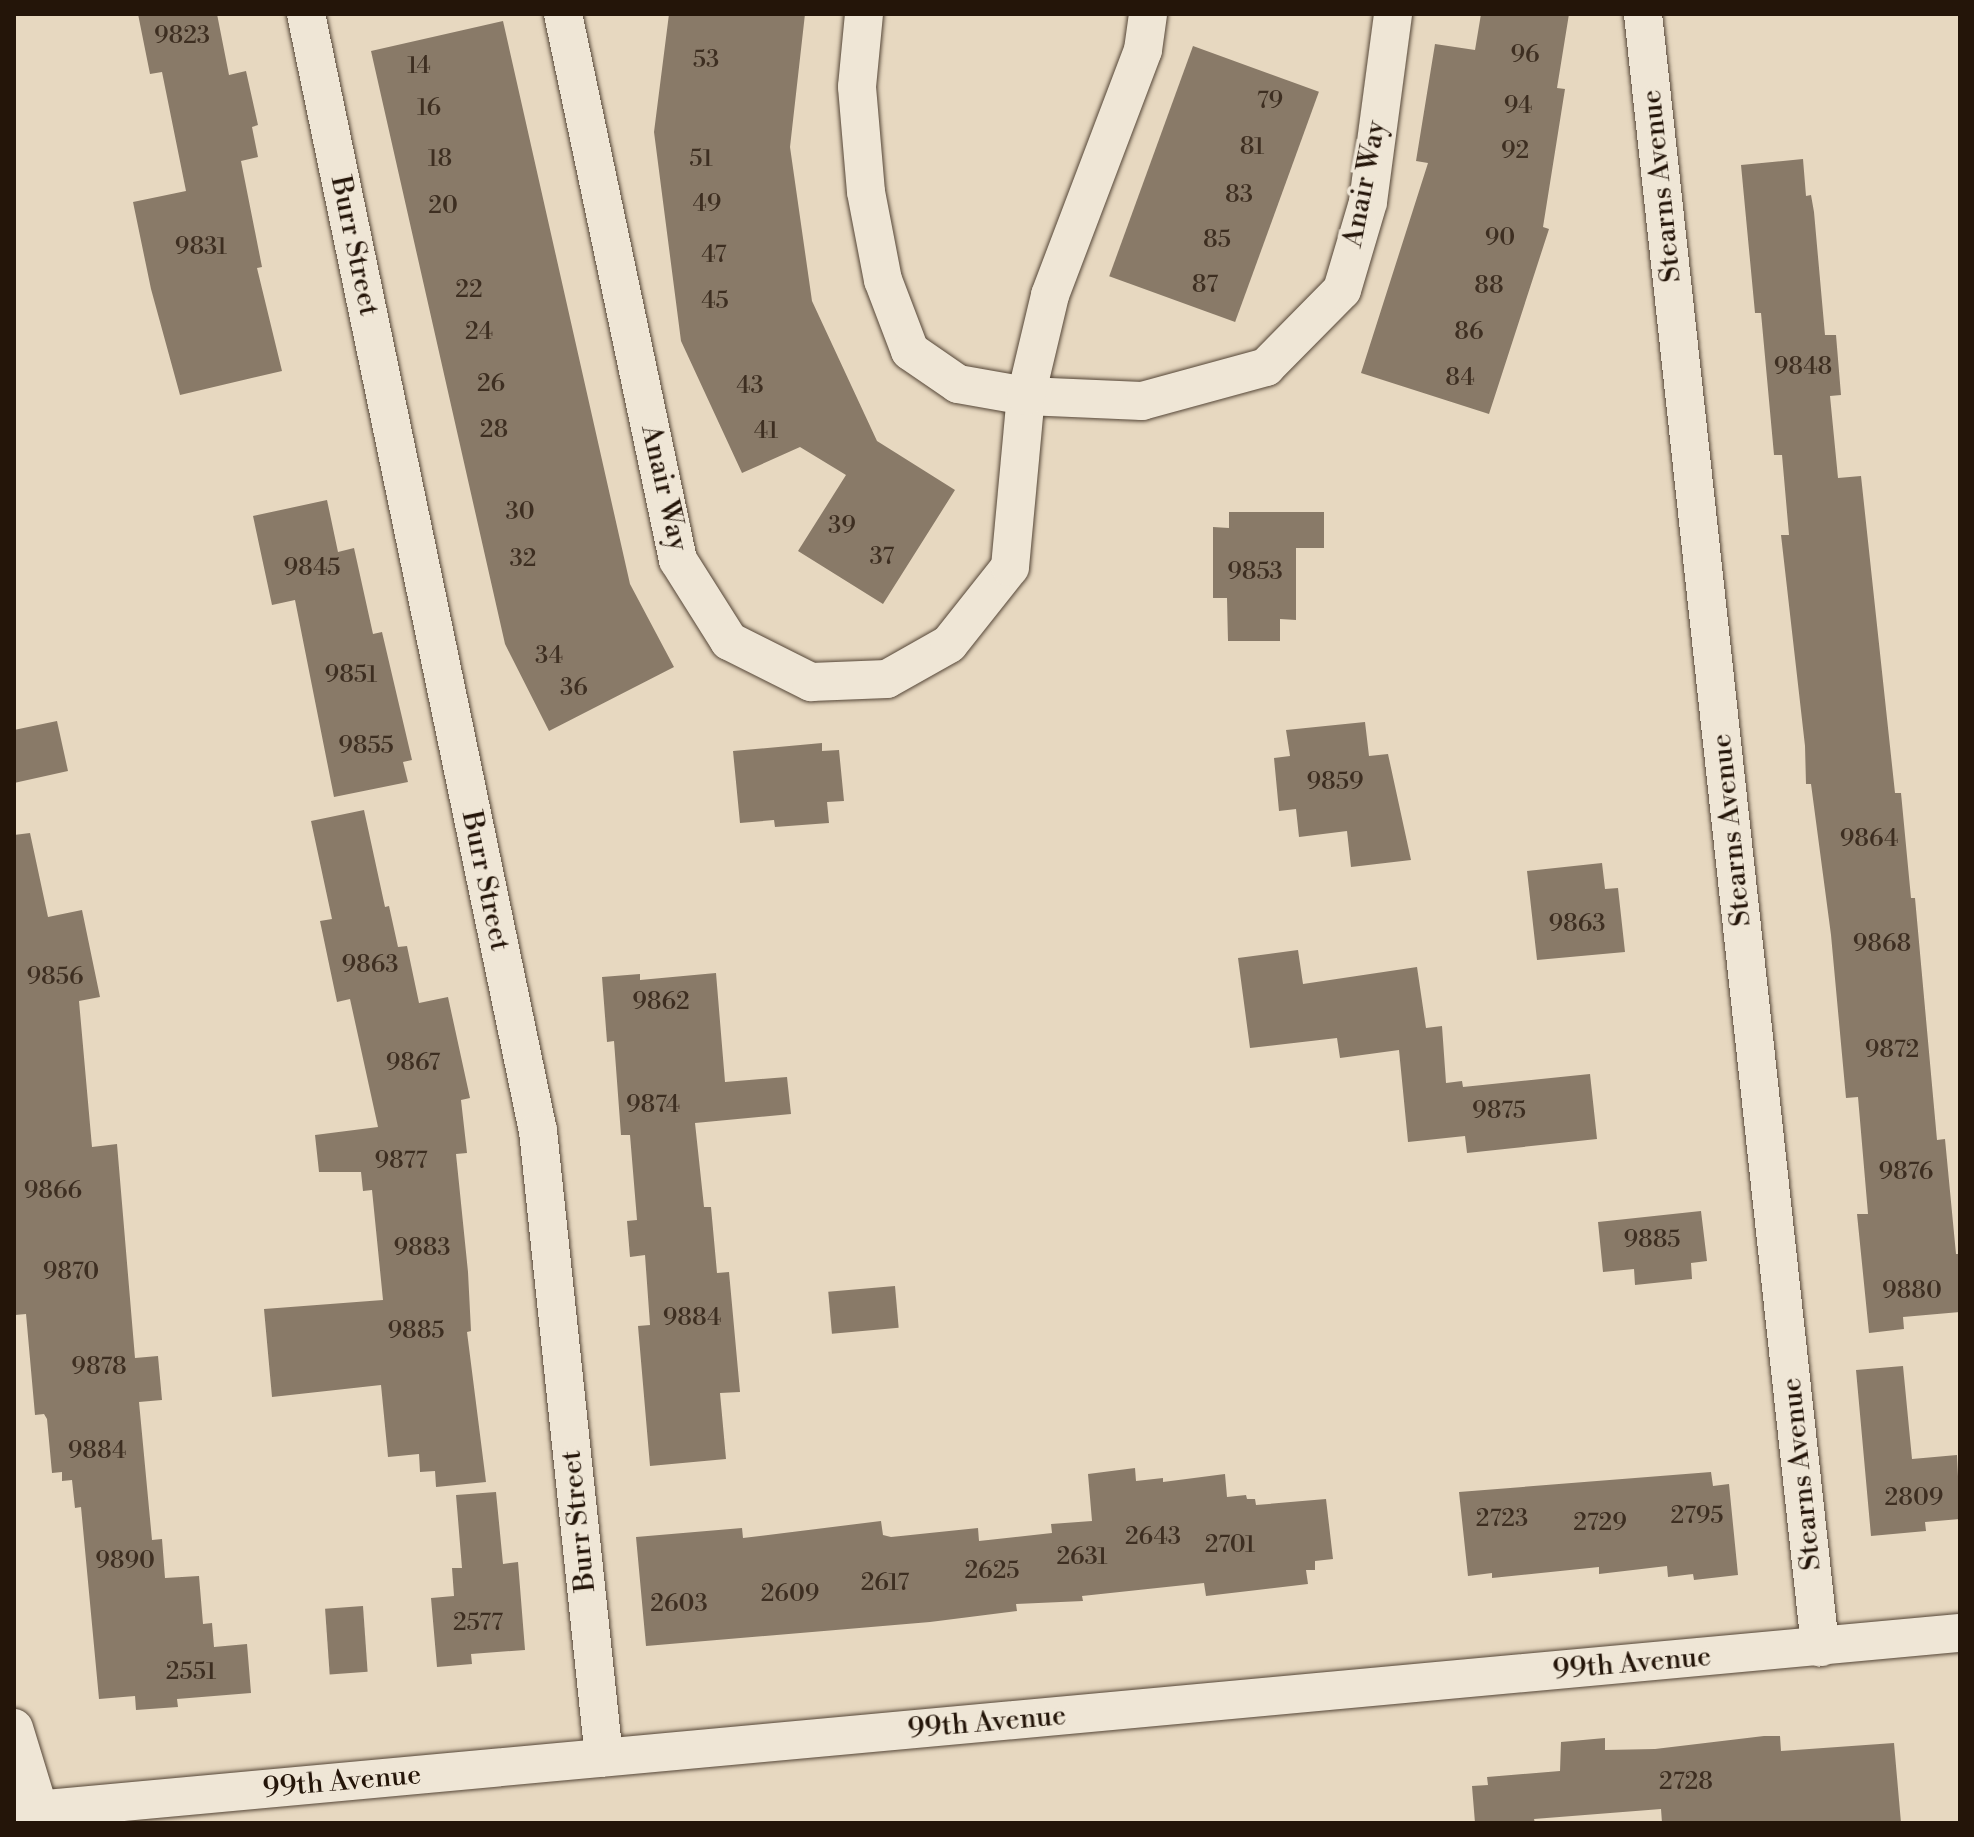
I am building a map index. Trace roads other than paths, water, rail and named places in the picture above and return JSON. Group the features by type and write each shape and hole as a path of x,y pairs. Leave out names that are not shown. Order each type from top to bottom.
{"street":[{"name":"Burr Street","path":"306,14 538,1131 604,1758"},
{"name":"Anair Way","path":"563,14 678,560 729,641 811,682 887,679 949,644 1010,567 1026,396 1050,295 1143,50 1148,14"},
{"name":"Anair Way","path":"864,14 857,87 866,192 883,280 910,351 958,384 1026,396 1142,401 1266,367 1342,290 1368,202 1393,14"},
{"name":"Stearns Avenue","path":"1643,14 1820,1647"},
{"name":"99th Avenue","path":"27,1811 1960,1633"},
{"path":"14,1728 27,1811"}]}
